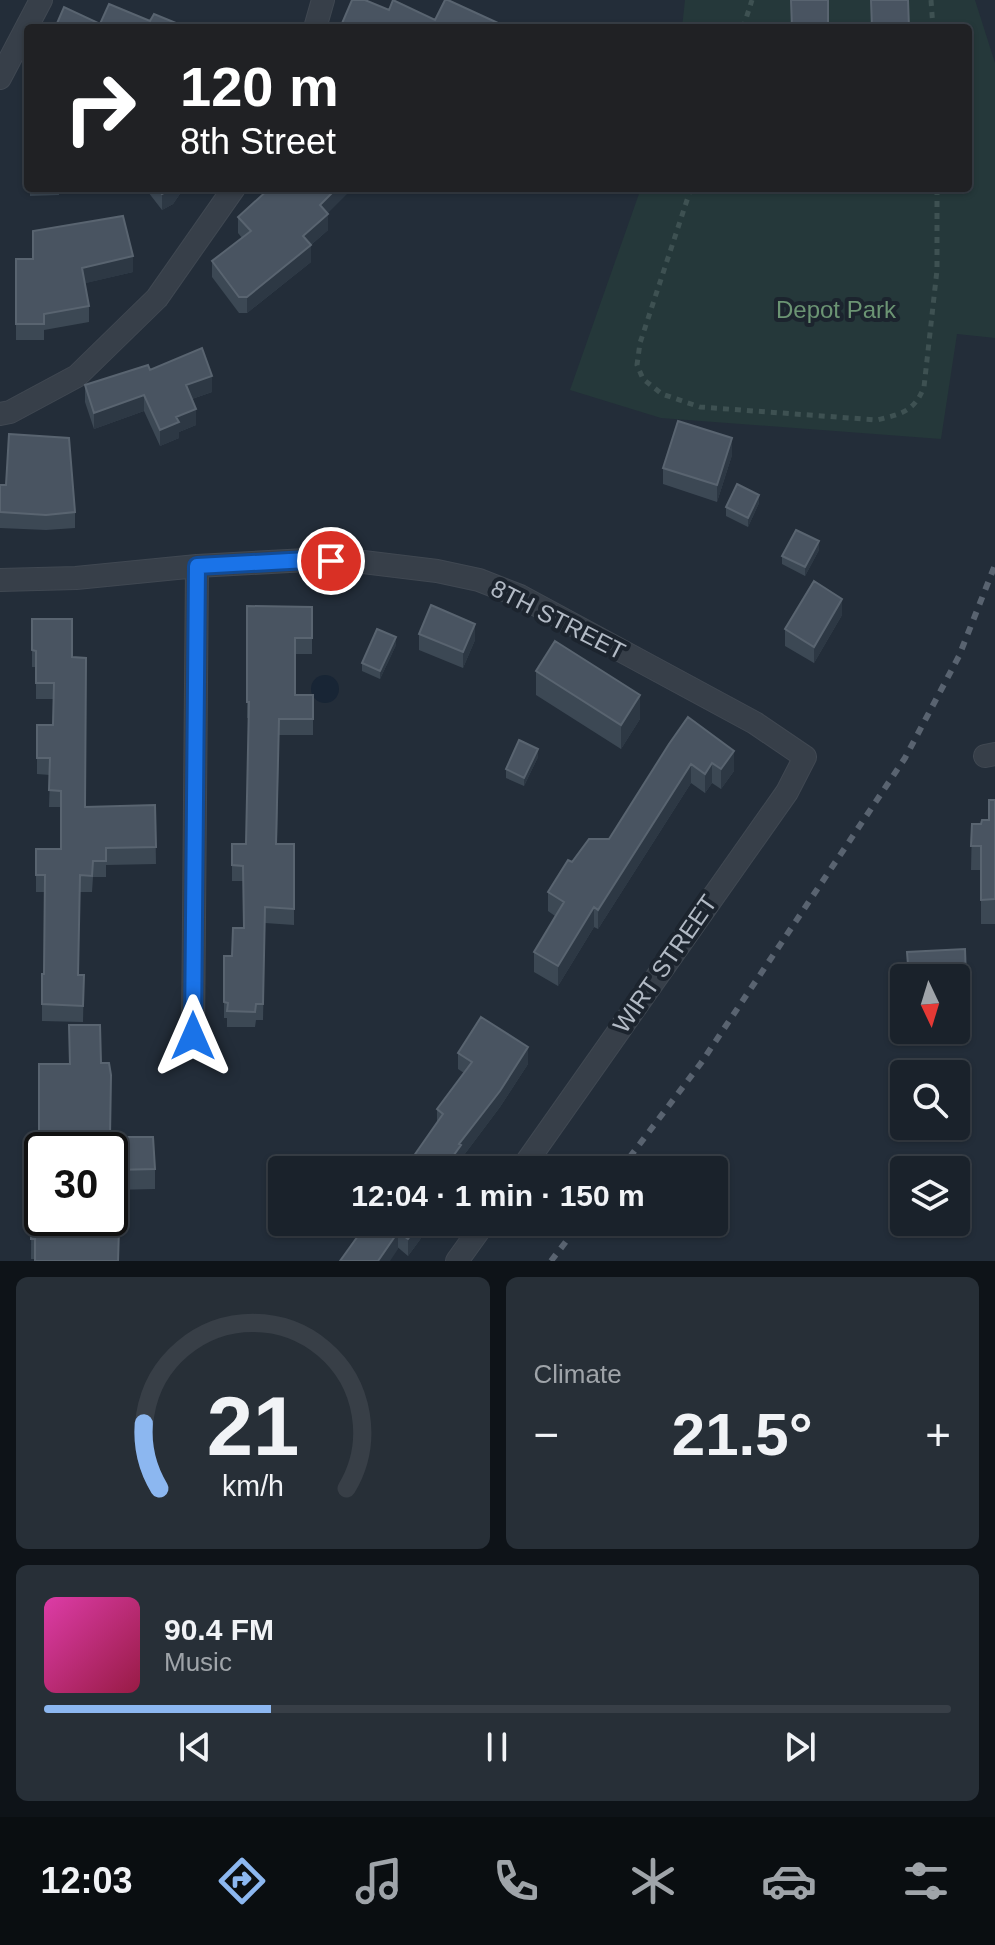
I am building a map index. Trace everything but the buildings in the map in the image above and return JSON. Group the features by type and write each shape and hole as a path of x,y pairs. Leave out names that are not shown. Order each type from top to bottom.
{"street":[{"path":"28,24 41,0"},
{"path":"316,24 323,0"},
{"path":"0,78 24,32"},
{"path":"0,414 10,412 77,376 123,332 157,298 231,192"},
{"name":"8TH STREET","path":"0,580 76,578 197,566 307,560 418,567 479,580 563,618 622,653 812,754"},
{"path":"193,1036 197,566"},
{"name":"WIRT STREET","path":"531,1156 812,754"},
{"path":"457,1261 475,1236"}],"path":[{"path":"744,24 752,0"},
{"path":"931,0 933,24"},
{"path":"690,192 640,343 637,365 643,379 662,394 700,407 877,420 901,414 918,402 924,387 937,270 937,192"}],"green space":[{"name":"Depot Park","path":"685,0 975,0 995,63 995,338 957,334 941,439 661,418 570,390 640,192 972,192 972,24 682,24"}],"water":[{"path":"325,675 335,679 339,689 335,699 325,703 315,699 311,689 315,679"}],"railway":[{"path":"631,1156 701,1063 905,758 959,656 995,565"},
{"path":"551,1261 570,1236"}],"route":[{"path":"193,1036 197,566 331,561"}]}
